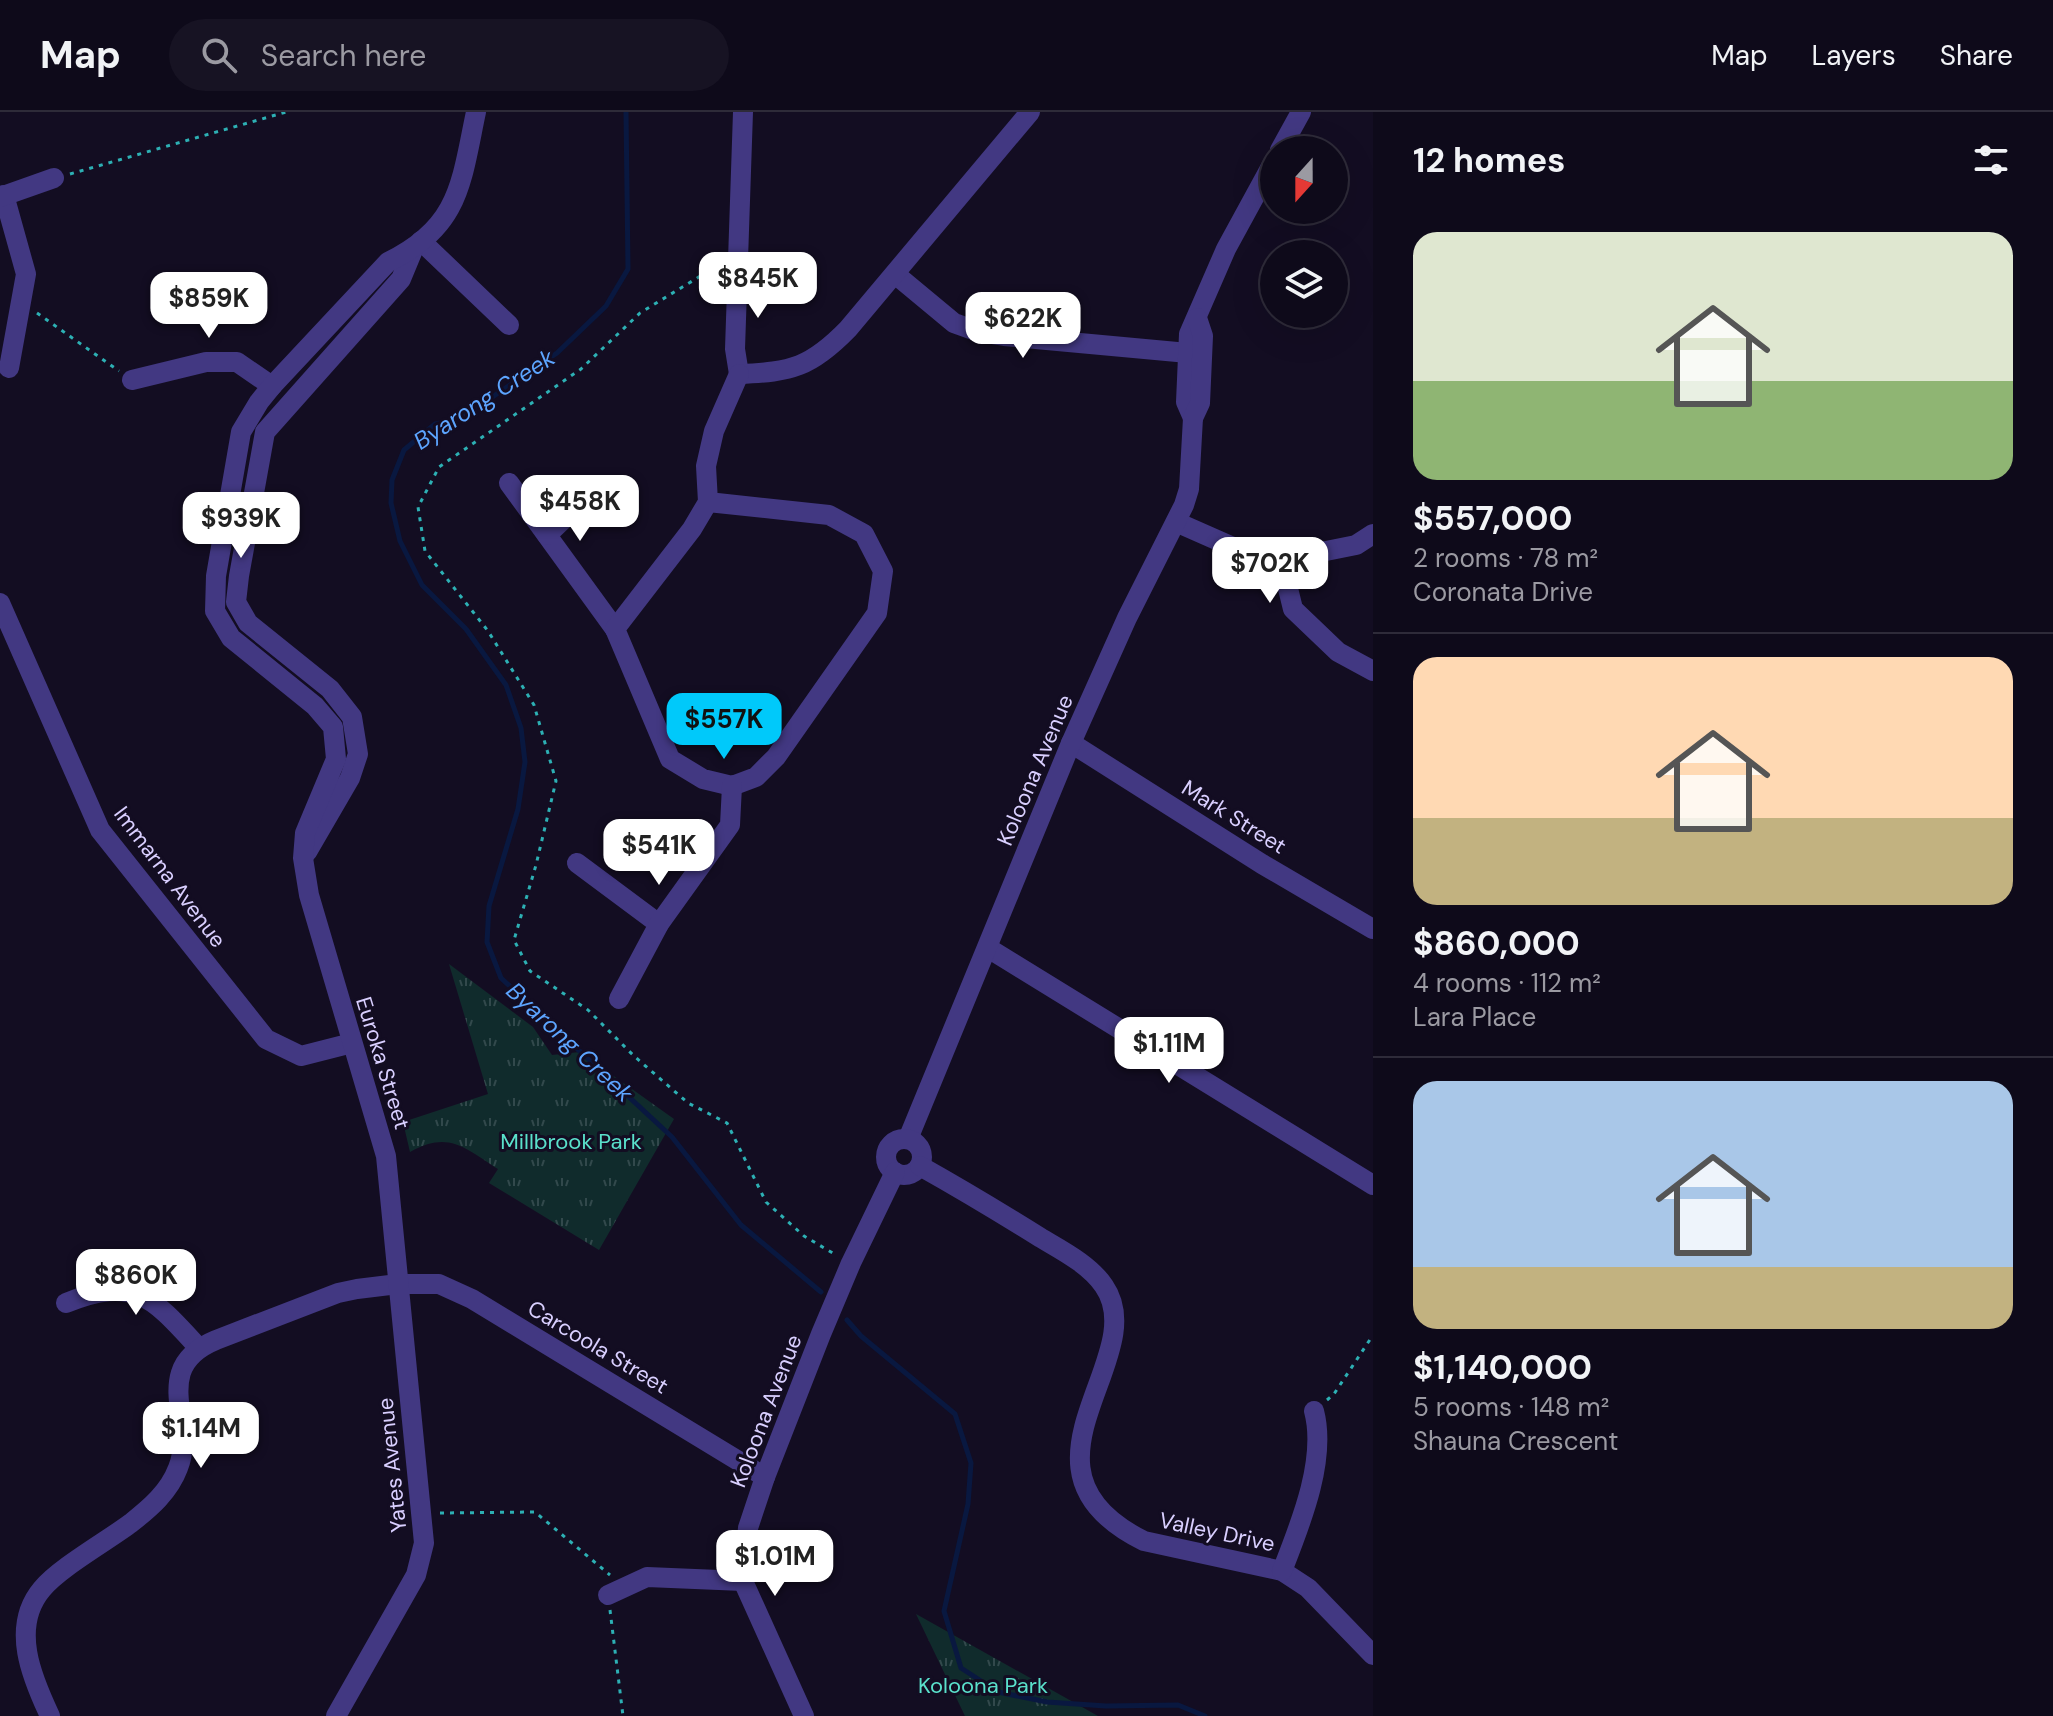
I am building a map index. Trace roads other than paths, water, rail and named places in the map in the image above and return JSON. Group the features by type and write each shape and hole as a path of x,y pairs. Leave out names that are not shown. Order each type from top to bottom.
{"street":[{"name":"Euroka Street","path":"303,858 350,778 358,754 352,717 330,689 248,623 236,602 265,432 401,279 417,246 454,203 461,187 476,112"},
{"path":"615,629 692,529 708,502 706,466 714,431 739,374 735,349 743,112"},
{"path":"739,374 772,372 801,365 824,353 895,274 1030,112"},
{"path":"1288,136 1301,112"},
{"path":"9,368 26,274 2,196 54,178"},
{"name":"Koloona Avenue","path":"1193,418 1186,402 1189,334 1226,249 1260,187"},
{"name":"Euroka Street","path":"398,1284 386,1156 309,895 303,858 305,833 336,759 333,727 315,706 231,638 215,611 216,576 241,432 272,386 388,262 417,246"},
{"path":"417,246 509,325"},
{"path":"895,274 954,323 979,332 1188,353"},
{"name":"Koloona Avenue","path":"908,1139 1071,743 1189,489 1193,418 1200,403 1201,389 1203,336 1197,318"},
{"path":"132,380 206,362 237,362 272,386"},
{"path":"509,483 615,629 670,759 703,779 732,786 756,777 776,757 877,613 883,571 864,534 829,515 708,502"},
{"path":"547,535 568,515"},
{"path":"1176,522 1235,548 1281,560 1356,545 1373,534"},
{"path":"1281,560 1293,609 1338,652 1373,671"},
{"name":"Immarna Avenue","path":"0,603 100,830 238,1007 266,1039 301,1056 352,1043"},
{"name":"Mark Street","path":"1071,743 1262,864 1373,929"},
{"path":"619,999 659,924 730,825 732,786"},
{"path":"577,863 659,924"},
{"path":"988,948 1373,1185"},
{"path":"908,1139 921,1149 920,1166 907,1174 895,1172 887,1163 887,1151 897,1140 908,1139"},
{"name":"Valley Drive","path":"920,1166 981,1200 1079,1262 1104,1286 1114,1311 1113,1339 1085,1421 1081,1455 1087,1487 1102,1512 1125,1532 1144,1541 1282,1571 1308,1588 1373,1655"},
{"name":"Koloona Avenue","path":"804,1716 743,1581 748,1528 765,1477 851,1263 895,1172"},
{"name":"Carcoola Street","path":"198,1347 338,1293 398,1284 439,1284 472,1299 765,1477"},
{"name":"Yates Avenue","path":"336,1716 416,1575 424,1543 398,1284"},
{"path":"50,1716 28,1663 27,1632 35,1600 52,1580 142,1515 167,1490 180,1464 182,1451 177,1407 181,1378 185,1364 198,1347 159,1305 135,1292 94,1292 66,1303"},
{"path":"1282,1571 1299,1527 1318,1448 1314,1411"},
{"path":"616,1591 647,1577 743,1581"}],"waterway":[{"name":"Byarong Creek","path":"626,112 628,269 606,306 557,353 460,419 435,424 404,450 392,480 391,503 400,541 422,585 466,629 506,685 521,728 525,762 518,809 489,906 487,942 501,978 672,1137 741,1225 821,1292"},
{"name":"Byarong Creek","path":"847,1320 861,1336 955,1414 971,1463 968,1504 944,1611 961,1668 998,1692 1047,1702 1106,1706 1178,1705 1205,1716"}],"park label":[{"name":"Millbrook Park","path":"571,1141"},
{"name":"Koloona Park","path":"983,1685"}]}
